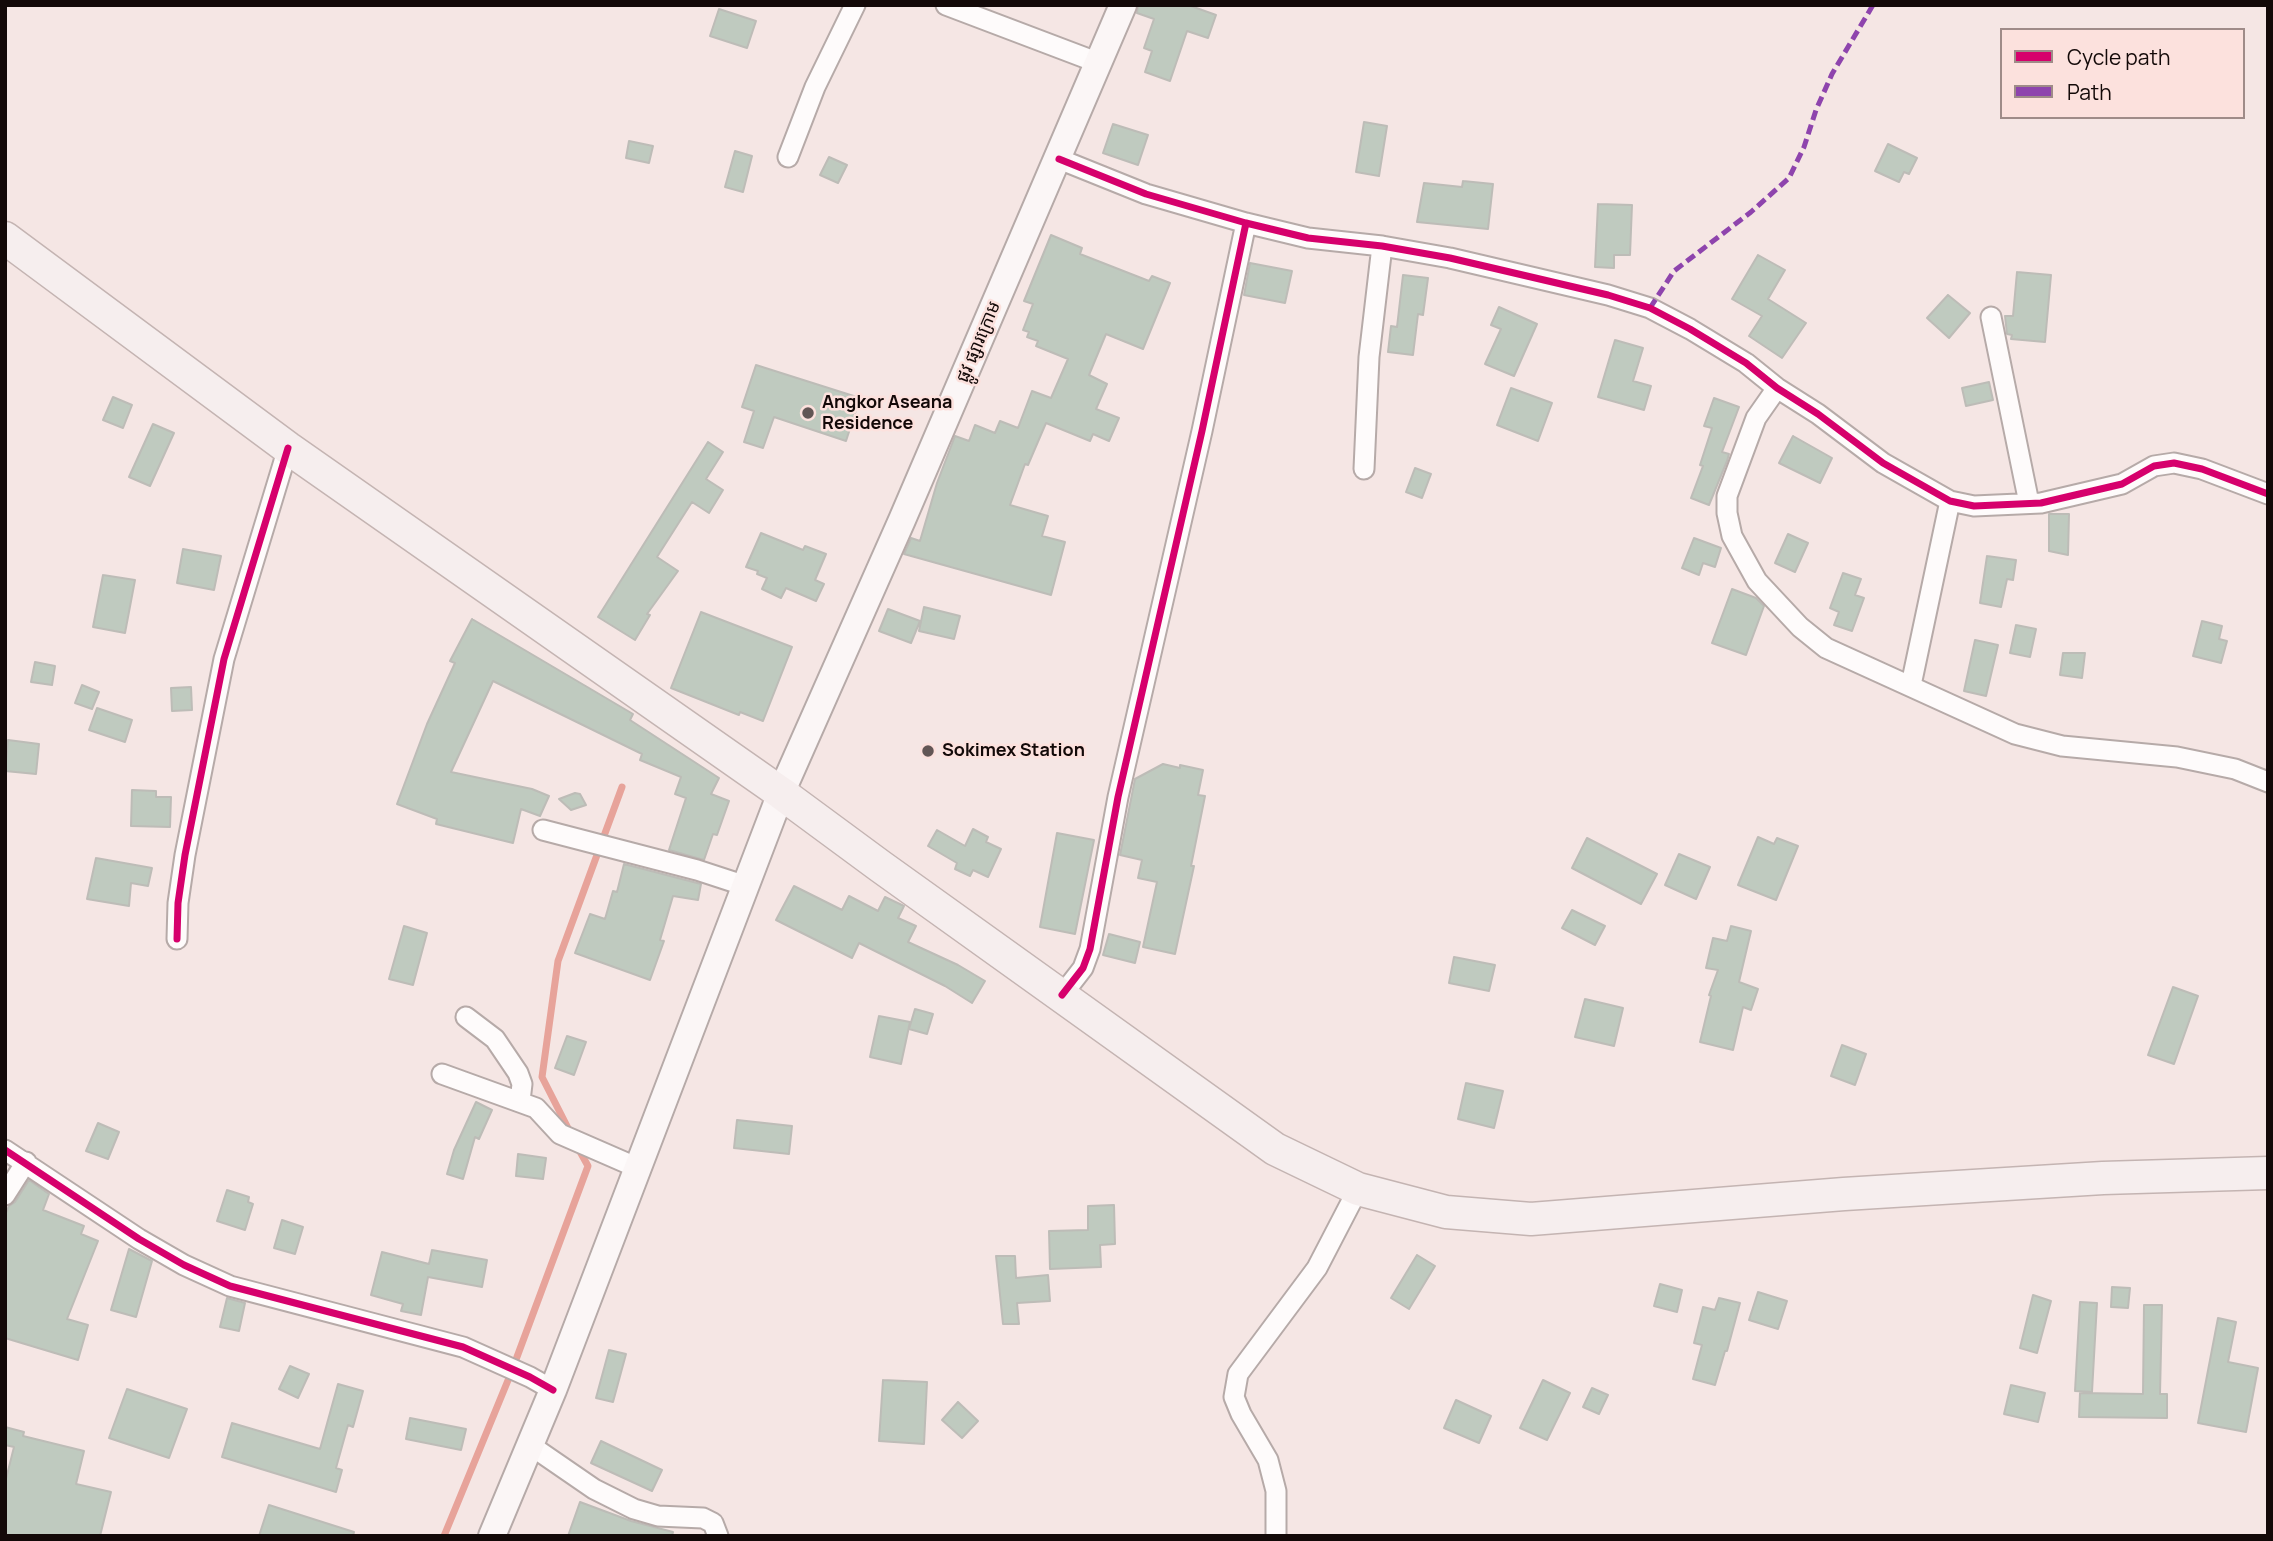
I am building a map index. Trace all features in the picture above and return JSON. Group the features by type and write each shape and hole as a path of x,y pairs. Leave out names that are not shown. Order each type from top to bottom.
{"highway":[{"path":"5,238 288,448 781,793 1275,1149 1358,1189 1446,1212 1531,1219 2049,1181 2268,1173"}],"main road":[{"name":"ផ្លូវ ផ្សារក្រោម","path":"492,1536 530,1445 541,1383 638,1168 781,793 1059,159 1123,5"}],"street":[{"path":"788,156 816,87 855,5"},
{"path":"946,5 1098,63"},
{"path":"1059,159 1146,194 1246,223 1308,238 1382,246 1508,271 1650,308 1746,363 1883,463 1951,501 1974,506 2029,503 2122,484 2154,466 2174,463 2202,469 2268,494"},
{"path":"1062,995 1083,968 1090,950 1118,797 1202,432 1246,223"},
{"path":"1364,469 1369,357 1382,246"},
{"path":"1991,317 2029,503"},
{"path":"1777,388 1756,418 1727,496 1727,513 1732,536 1757,581 1800,627 1826,648 2015,734 2062,746 2177,757 2235,769 2268,782"},
{"path":"177,939 178,903 185,855 224,659 288,448"},
{"path":"1911,685 1951,501"},
{"path":"543,830 746,886"},
{"path":"466,1017 495,1039 518,1073 522,1084 520,1101"},
{"path":"442,1074 536,1108 555,1130 638,1168"},
{"path":"5,1150 138,1239 184,1265 230,1286 463,1347 541,1383"},
{"path":"5,1195 26,1162"},
{"path":"1276,1536 1276,1491 1268,1460 1234,1397 1238,1374 1317,1268 1358,1189"},
{"path":"530,1445 594,1489 634,1509 658,1516 703,1518 713,1523 718,1536"}],"building":[{"path":"1138,5 1188,5 1216,15 1208,38 1187,31 1170,81 1145,72 1152,51 1144,48 1154,19 1137,13"},
{"path":"719,9 756,21 747,48 710,36"},
{"path":"1364,122 1387,126 1379,176 1356,172"},
{"path":"1113,124 1148,135 1138,165 1103,153"},
{"path":"629,141 653,146 649,163 626,158"},
{"path":"1888,144 1917,158 1909,174 1904,172 1899,182 1875,171"},
{"path":"735,151 752,156 743,192 725,187"},
{"path":"829,157 847,165 838,183 820,175"},
{"path":"1463,181 1493,184 1488,229 1417,222 1424,183 1462,187"},
{"path":"1598,204 1632,205 1630,255 1614,255 1614,268 1595,267"},
{"path":"1051,235 1082,248 1080,254 1149,281 1152,276 1170,283 1143,349 1106,334 1089,375 1107,384 1096,409 1119,418 1109,441 1093,434 1090,441 1046,423 1028,465 1025,464 1010,505 1048,516 1042,536 1065,542 1051,595 904,554 911,538 920,541 937,483 955,436 969,441 975,425 995,433 1000,421 1018,428 1032,391 1051,398 1068,359 1036,346 1038,341 1027,337 1029,332 1023,330 1033,304 1024,301"},
{"path":"1758,255 1785,270 1768,299 1806,323 1782,358 1749,336 1762,316 1732,299"},
{"path":"1250,263 1292,271 1285,303 1244,295"},
{"path":"2017,272 2051,275 2045,342 2011,339 2012,335 2007,334 2005,316 2013,316"},
{"path":"1403,275 1428,278 1423,315 1418,314 1413,355 1388,352 1391,326 1397,327"},
{"path":"1948,295 1970,313 1949,338 1927,318"},
{"path":"1499,307 1537,324 1514,376 1485,364 1501,329 1491,325"},
{"path":"1615,340 1643,348 1633,381 1651,386 1644,410 1598,397"},
{"path":"756,365 860,398 846,441 774,417 763,448 744,442 754,411 742,407"},
{"path":"1989,382 1993,400 1966,406 1962,388"},
{"path":"1511,388 1552,403 1538,441 1497,425"},
{"path":"113,397 132,405 123,428 103,420"},
{"path":"1714,398 1739,407 1722,452 1729,454 1727,461 1709,505 1691,498 1703,466 1700,465 1712,428 1704,426"},
{"path":"153,424 174,433 150,486 129,477"},
{"path":"1793,436 1832,458 1820,483 1779,463"},
{"path":"708,442 723,452 706,479 723,490 709,513 692,502 657,557 678,571 647,614 650,615 635,640 598,617"},
{"path":"1415,468 1431,474 1422,498 1406,492"},
{"path":"2049,514 2069,514 2068,555 2049,551"},
{"path":"761,533 803,550 805,546 826,554 815,580 824,584 816,601 786,588 781,598 762,589 767,578 746,567"},
{"path":"1788,534 1808,543 1795,572 1775,563"},
{"path":"1694,538 1721,548 1715,567 1703,563 1699,575 1682,568"},
{"path":"183,549 221,556 214,590 177,583"},
{"path":"1987,556 2016,560 2013,580 2007,579 2001,607 1980,603"},
{"path":"1843,573 1861,579 1855,595 1864,598 1852,631 1834,625 1839,612 1830,608"},
{"path":"103,575 135,580 125,633 93,627"},
{"path":"1732,589 1756,598 1764,606 1746,655 1712,643"},
{"path":"924,607 960,616 954,639 919,631"},
{"path":"888,609 920,621 911,643 879,631"},
{"path":"701,612 792,647 763,721 740,712 739,715 671,688"},
{"path":"472,619 633,714 630,720 719,778 711,794 729,801 717,835 713,834 704,860 669,850 686,798 675,794 681,777 640,760 642,754 493,681 451,772 532,789 549,796 540,816 521,809 513,843 436,824 437,819 397,804 427,724 455,663 450,661"},
{"path":"2202,621 2222,626 2219,639 2227,641 2221,663 2193,656"},
{"path":"2016,625 2036,629 2030,657 2010,653"},
{"path":"1975,640 1998,645 1986,696 1964,691"},
{"path":"2063,653 2085,653 2082,678 2060,675"},
{"path":"35,662 55,666 52,685 31,682"},
{"path":"82,685 99,692 92,709 75,703"},
{"path":"191,687 192,710 172,711 171,688"},
{"path":"97,708 132,720 125,742 89,730"},
{"path":"8,740 39,744 36,774 5,771"},
{"path":"1163,764 1203,770 1198,795 1205,796 1191,866 1194,866 1175,954 1143,947 1157,882 1138,878 1142,860 1120,855 1135,779"},
{"path":"132,790 156,791 156,797 171,797 170,827 131,826"},
{"path":"575,793 580,794 586,805 571,810 559,799"},
{"path":"973,829 988,837 986,842 1001,849 988,877 973,870 970,876 955,869 957,863 928,846 937,830 965,846"},
{"path":"1057,833 1094,840 1075,934 1040,927"},
{"path":"1758,837 1774,844 1777,838 1798,846 1776,900 1738,885"},
{"path":"1587,838 1657,874 1641,904 1572,868"},
{"path":"1679,854 1710,867 1696,899 1665,885"},
{"path":"96,858 152,868 148,886 131,883 129,906 87,899"},
{"path":"624,864 701,884 698,900 673,896 660,940 664,941 650,980 575,953 590,914 605,919 613,891 617,892"},
{"path":"794,886 842,910 849,896 878,911 885,897 904,906 898,918 916,926 908,942 985,981 972,1003 945,986 859,943 852,958 776,920"},
{"path":"1572,910 1605,926 1595,945 1562,928"},
{"path":"404,926 427,933 413,985 389,979"},
{"path":"1731,926 1751,931 1739,982 1758,989 1751,1010 1743,1007 1733,1050 1700,1042 1711,996 1709,995 1718,970 1706,968 1713,938 1727,941"},
{"path":"1109,934 1140,942 1135,963 1103,955"},
{"path":"1454,957 1495,965 1489,991 1449,983"},
{"path":"2173,987 2198,996 2174,1064 2148,1055"},
{"path":"1585,999 1623,1008 1614,1046 1575,1037"},
{"path":"915,1009 933,1014 927,1034 909,1029"},
{"path":"879,1016 910,1022 901,1064 870,1057"},
{"path":"567,1036 586,1042 574,1075 555,1068"},
{"path":"1842,1045 1866,1054 1855,1085 1831,1076"},
{"path":"1466,1083 1503,1091 1494,1128 1458,1119"},
{"path":"476,1102 492,1110 479,1139 475,1137 463,1179 447,1174 454,1150"},
{"path":"737,1120 792,1126 789,1154 734,1148"},
{"path":"98,1123 119,1132 108,1159 86,1151"},
{"path":"518,1154 546,1158 543,1179 516,1176"},
{"path":"29,1180 49,1194 43,1210 84,1226 81,1234 98,1241 67,1319 88,1325 78,1360 5,1338 5,1215"},
{"path":"227,1190 249,1197 248,1202 253,1204 245,1230 217,1221"},
{"path":"1114,1205 1115,1244 1100,1245 1101,1267 1050,1269 1049,1231 1088,1230 1088,1206"},
{"path":"282,1220 303,1227 295,1254 274,1248"},
{"path":"129,1249 152,1261 136,1317 111,1310"},
{"path":"432,1250 487,1260 482,1287 428,1277 421,1315 401,1311 403,1304 371,1295 382,1252 429,1264"},
{"path":"1417,1255 1435,1266 1409,1309 1391,1298"},
{"path":"996,1256 1015,1256 1016,1278 1048,1275 1050,1301 1017,1303 1019,1324 1003,1324"},
{"path":"1660,1284 1682,1290 1677,1312 1654,1306"},
{"path":"2112,1287 2130,1288 2128,1308 2111,1307"},
{"path":"1758,1292 1787,1301 1778,1329 1749,1320"},
{"path":"2033,1295 2051,1301 2037,1353 2020,1348"},
{"path":"227,1298 245,1303 239,1331 220,1327"},
{"path":"1719,1298 1740,1303 1715,1385 1693,1379 1702,1345 1694,1343 1703,1307 1715,1310"},
{"path":"2080,1302 2097,1303 2092,1392 2075,1391"},
{"path":"2144,1305 2162,1305 2160,1394 2167,1394 2167,1418 2079,1417 2080,1393 2143,1394"},
{"path":"2218,1318 2236,1322 2228,1362 2258,1368 2246,1432 2198,1423"},
{"path":"609,1350 626,1354 613,1402 596,1398"},
{"path":"290,1366 309,1374 298,1398 279,1389"},
{"path":"883,1380 927,1382 924,1444 879,1441"},
{"path":"1543,1380 1570,1393 1547,1440 1520,1428"},
{"path":"338,1384 363,1391 353,1427 348,1425 336,1468 342,1470 336,1492 222,1457 232,1423 320,1449"},
{"path":"2011,1385 2045,1393 2038,1422 2004,1414"},
{"path":"1592,1388 1608,1395 1599,1414 1583,1407"},
{"path":"127,1389 187,1409 169,1458 109,1438"},
{"path":"1456,1400 1491,1416 1479,1443 1444,1428"},
{"path":"958,1402 978,1421 962,1438 942,1420"},
{"path":"410,1418 466,1429 461,1450 406,1439"},
{"path":"5,1427 24,1432 23,1436 84,1451 76,1484 111,1492 100,1536 5,1536 5,1483 14,1447 5,1445"},
{"path":"601,1441 662,1470 652,1491 591,1463"},
{"path":"580,1502 631,1521 673,1532 672,1536 568,1536"},
{"path":"269,1505 354,1532 353,1536 259,1536"}],"waterway":[{"path":"571,1134 542,1077 558,961 622,787"},
{"path":"444,1536 511,1373 588,1166 578,1148"}],"marked path":[{"path":"1650,308 1674,271 1751,212 1789,178 1832,74 1873,5"}],"cycle path":[{"path":"1059,159 1146,194 1246,223 1308,238 1382,246 1450,258 1608,295 1650,308 1746,363 1883,463 1950,501 1974,506 2041,503 2122,484 2154,466 2174,463 2202,469 2268,494"},
{"path":"1062,995 1083,968 1090,949 1118,797 1202,431 1246,223"},
{"path":"177,939 178,903 185,855 224,659 288,448"},
{"path":"5,1150 139,1239 184,1265 230,1286 463,1347 553,1390"}],"place":[{"name":"Angkor Aseana Residence","path":"808,413"},
{"name":"Sokimex Station","path":"928,751"}]}
